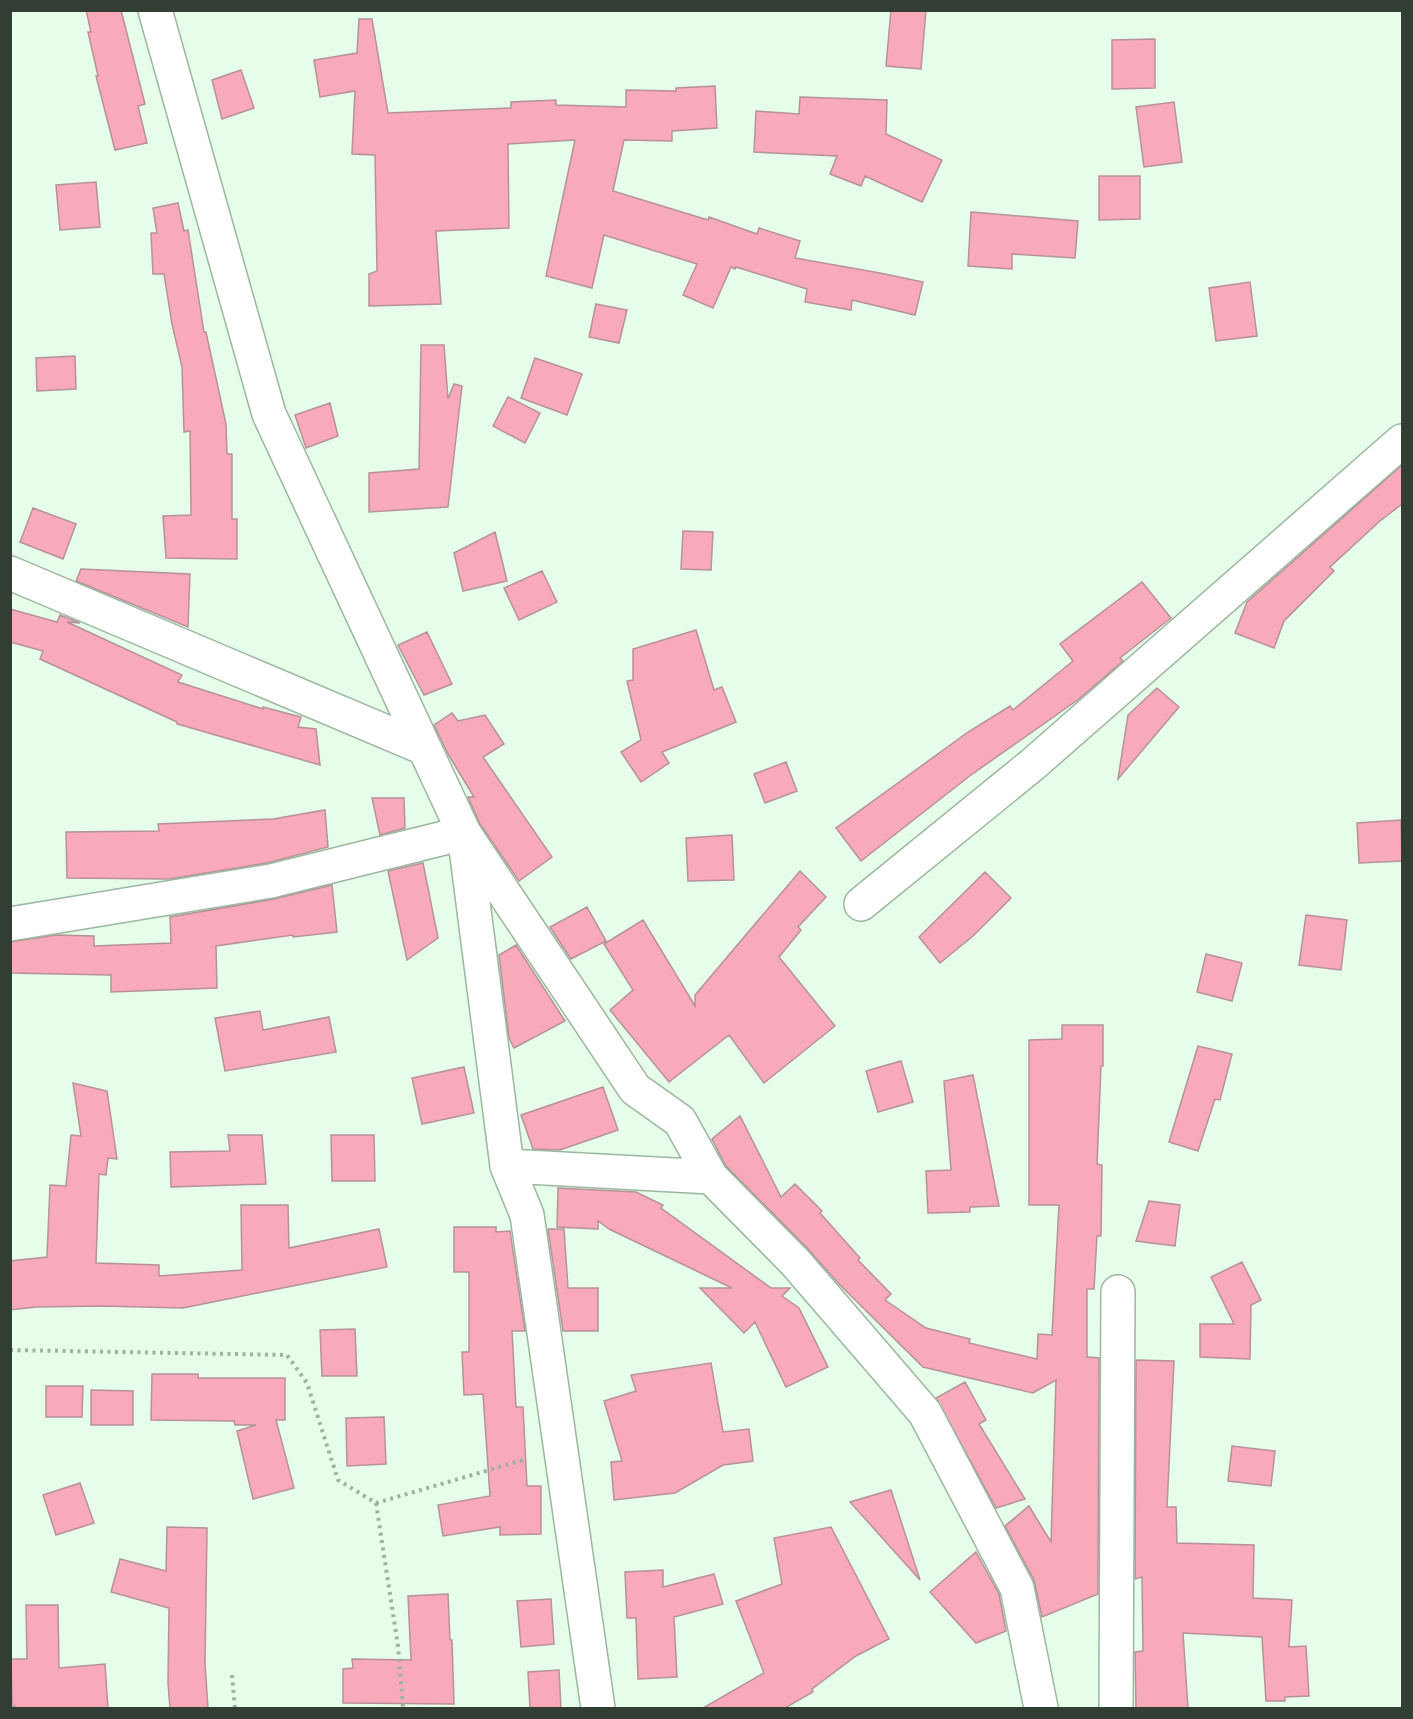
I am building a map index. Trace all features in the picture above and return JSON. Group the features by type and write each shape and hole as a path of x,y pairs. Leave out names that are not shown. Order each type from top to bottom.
{"street":[{"path":"155,10 269,414 464,833 635,1089 680,1121 711,1177 795,1262 925,1413 1017,1588 1041,1708"},
{"path":"861,904 1032,765 1402,441"},
{"path":"10,573 424,748"},
{"path":"10,924 271,882 464,833"},
{"path":"464,833 507,1166 527,1215 598,1708"},
{"path":"507,1166 711,1177"},
{"path":"1116,1708 1118,1292"}],"path":[{"path":"10,1350 287,1355 307,1383 338,1480 376,1503 535,1457 562,1452"},
{"path":"376,1503 398,1646 403,1708"},
{"path":"232,1675 235,1708"}],"building":[{"path":"86,10 121,10 145,104 138,106 147,143 115,150 96,76 98,76 88,32 91,32"},
{"path":"891,10 926,10 921,69 886,66"},
{"path":"359,19 372,19 388,113 511,108 511,102 556,100 556,105 626,107 626,90 676,91 676,88 715,86 717,128 672,131 672,141 624,140 613,191 708,220 709,217 757,234 759,228 800,241 795,258 923,282 915,315 852,300 851,310 805,302 807,289 736,267 735,269 731,267 713,308 683,295 697,264 604,235 592,288 546,276 575,140 508,144 509,228 436,231 441,304 369,306 369,274 377,271 375,155 352,154 355,91 320,97 314,60 357,53"},
{"path":"1155,39 1155,88 1112,89 1112,40"},
{"path":"241,70 254,108 222,119 212,80"},
{"path":"800,97 887,100 886,134 942,160 922,202 865,176 861,186 830,174 837,156 754,152 756,111 799,114"},
{"path":"1174,102 1182,162 1144,167 1136,107"},
{"path":"1099,176 1140,176 1140,219 1099,220"},
{"path":"96,182 100,227 60,230 56,185"},
{"path":"178,203 184,231 188,230 204,332 206,332 226,424 227,454 232,454 232,519 237,519 237,559 166,558 163,516 191,515 190,431 184,432 182,367 164,274 153,274 151,233 157,233 153,208"},
{"path":"971,212 1078,221 1075,258 1012,254 1012,269 968,266"},
{"path":"1250,282 1257,336 1216,341 1209,288"},
{"path":"596,304 627,310 619,343 589,337"},
{"path":"421,345 444,345 448,399 454,384 462,386 448,507 369,512 369,473 419,469"},
{"path":"75,356 76,389 37,391 36,358"},
{"path":"535,358 582,374 567,415 521,398"},
{"path":"508,397 540,413 525,443 493,426"},
{"path":"330,403 338,436 306,448 295,415"},
{"path":"1402,465 1402,504 1330,567 1334,571 1284,621 1274,648 1235,633 1247,602"},
{"path":"33,508 76,524 63,559 20,542"},
{"path":"683,531 713,532 711,570 681,569"},
{"path":"495,532 507,581 463,591 454,553"},
{"path":"81,569 190,574 188,627 76,581"},
{"path":"542,571 557,602 519,620 504,588"},
{"path":"1142,582 1171,618 1120,658 1123,661 1079,699 971,775 861,861 836,828 968,732 1010,706 1013,710 1073,661 1060,644"},
{"path":"10,609 57,622 60,615 80,623 67,622 182,675 178,682 263,709 263,707 301,717 298,727 316,729 320,765 177,724 177,722 40,659 43,651 10,642"},
{"path":"696,630 714,690 722,687 736,722 662,752 669,763 641,782 621,752 641,740 627,681 633,680 633,649"},
{"path":"427,632 452,684 424,695 398,645"},
{"path":"1157,688 1179,707 1118,779 1128,715"},
{"path":"452,713 458,721 485,715 504,744 483,757 552,857 519,881 480,824 468,797 474,797 448,754 434,725"},
{"path":"786,762 797,791 765,803 754,774"},
{"path":"372,798 404,798 405,828 380,835"},
{"path":"325,810 328,847 267,863 169,879 67,878 66,832 159,831 158,824 273,819"},
{"path":"1401,820 1402,861 1359,863 1357,823"},
{"path":"732,835 734,880 688,881 686,838"},
{"path":"423,863 438,938 407,960 388,871"},
{"path":"800,871 826,897 798,927 801,930 779,957 835,1026 764,1083 729,1035 669,1082 610,1010 633,990 604,944 643,920 695,1006 695,995"},
{"path":"985,872 1011,898 973,936 940,963 919,937"},
{"path":"332,885 337,932 293,937 293,935 216,946 217,988 111,992 111,975 10,973 10,942 56,935 94,936 94,946 171,943 170,917 274,899"},
{"path":"587,907 606,941 571,959 550,927"},
{"path":"1306,915 1347,920 1341,970 1299,965"},
{"path":"516,945 565,1021 514,1048 509,1038 499,955"},
{"path":"1206,954 1242,963 1232,1001 1197,992"},
{"path":"260,1011 263,1030 329,1017 336,1052 225,1071 215,1018"},
{"path":"1062,1025 1103,1025 1097,1164 1102,1165 1101,1236 1097,1236 1094,1289 1087,1289 1087,1357 1099,1358 1098,1594 1042,1617 1034,1580 1005,1526 1029,1506 1051,1542 1056,1380 1033,1393 923,1367 840,1285 726,1166 712,1139 740,1116 781,1197 795,1184 822,1211 820,1213 860,1258 858,1260 891,1294 885,1300 926,1328 970,1339 969,1343 1037,1359 1038,1334 1052,1335 1059,1205 1029,1205 1029,1040 1062,1039"},
{"path":"1198,1046 1232,1054 1220,1100 1215,1099 1198,1151 1169,1142"},
{"path":"901,1061 913,1102 878,1112 866,1071"},
{"path":"464,1067 474,1113 422,1124 412,1078"},
{"path":"973,1075 999,1206 970,1207 970,1212 928,1213 926,1171 951,1170 944,1081"},
{"path":"73,1083 107,1091 117,1159 108,1158 106,1175 99,1174 96,1263 159,1265 159,1276 242,1270 241,1205 288,1205 289,1248 379,1229 387,1267 183,1308 102,1306 36,1307 10,1310 10,1261 47,1257 50,1185 66,1186 71,1135 81,1136"},
{"path":"603,1087 618,1130 560,1150 533,1149 521,1115"},
{"path":"228,1135 262,1135 266,1184 171,1187 170,1152 230,1151"},
{"path":"331,1135 374,1135 375,1181 332,1181"},
{"path":"558,1188 636,1192 663,1205 661,1208 771,1288 790,1288 782,1296 799,1308 828,1367 786,1387 755,1322 744,1333 700,1288 732,1288 609,1229 598,1221 598,1229 557,1227"},
{"path":"1149,1201 1180,1205 1175,1246 1136,1241"},
{"path":"454,1227 496,1227 496,1232 510,1231 525,1331 512,1331 516,1407 523,1407 527,1486 541,1486 541,1534 500,1535 500,1527 443,1536 438,1505 490,1496 483,1394 464,1395 462,1352 469,1352 469,1272 454,1272"},
{"path":"548,1229 564,1229 568,1288 598,1288 598,1331 563,1331"},
{"path":"1242,1262 1261,1300 1251,1305 1250,1359 1200,1357 1200,1324 1234,1324 1211,1277"},
{"path":"355,1329 357,1376 322,1376 320,1330"},
{"path":"1136,1360 1174,1361 1167,1507 1176,1507 1177,1543 1254,1545 1253,1598 1292,1600 1289,1647 1306,1646 1309,1696 1285,1697 1285,1701 1266,1701 1262,1637 1183,1633 1188,1708 1136,1708 1135,1652 1143,1651 1142,1577 1135,1579"},
{"path":"711,1363 723,1432 749,1429 753,1461 723,1465 675,1493 614,1500 611,1462 622,1461 604,1401 636,1391 631,1375"},
{"path":"152,1374 198,1374 198,1378 285,1378 285,1420 276,1420 294,1488 253,1499 237,1431 256,1425 235,1425 234,1421 151,1420"},
{"path":"965,1382 986,1420 979,1424 1025,1499 996,1508 936,1398"},
{"path":"46,1386 83,1386 82,1417 46,1417"},
{"path":"91,1390 133,1391 133,1425 91,1425"},
{"path":"384,1417 386,1464 347,1466 346,1418"},
{"path":"1232,1446 1275,1451 1271,1486 1228,1481"},
{"path":"80,1483 94,1523 56,1535 43,1495"},
{"path":"891,1490 920,1580 850,1502"},
{"path":"167,1527 207,1528 205,1664 208,1708 170,1708 169,1608 111,1592 120,1559 166,1571"},
{"path":"831,1527 889,1639 856,1656 812,1689 813,1692 785,1708 703,1708 764,1673 736,1601 782,1584 774,1538"},
{"path":"976,1552 999,1594 1006,1631 976,1643 930,1592"},
{"path":"663,1570 663,1587 714,1574 723,1604 674,1617 677,1677 638,1679 636,1618 627,1618 625,1572"},
{"path":"448,1594 454,1704 343,1703 343,1669 353,1668 352,1659 411,1660 408,1596"},
{"path":"551,1599 554,1644 521,1647 517,1601"},
{"path":"26,1605 58,1605 59,1668 105,1664 108,1708 16,1708 12,1706 11,1659 27,1659"},
{"path":"559,1670 561,1708 530,1708 528,1672"}]}
